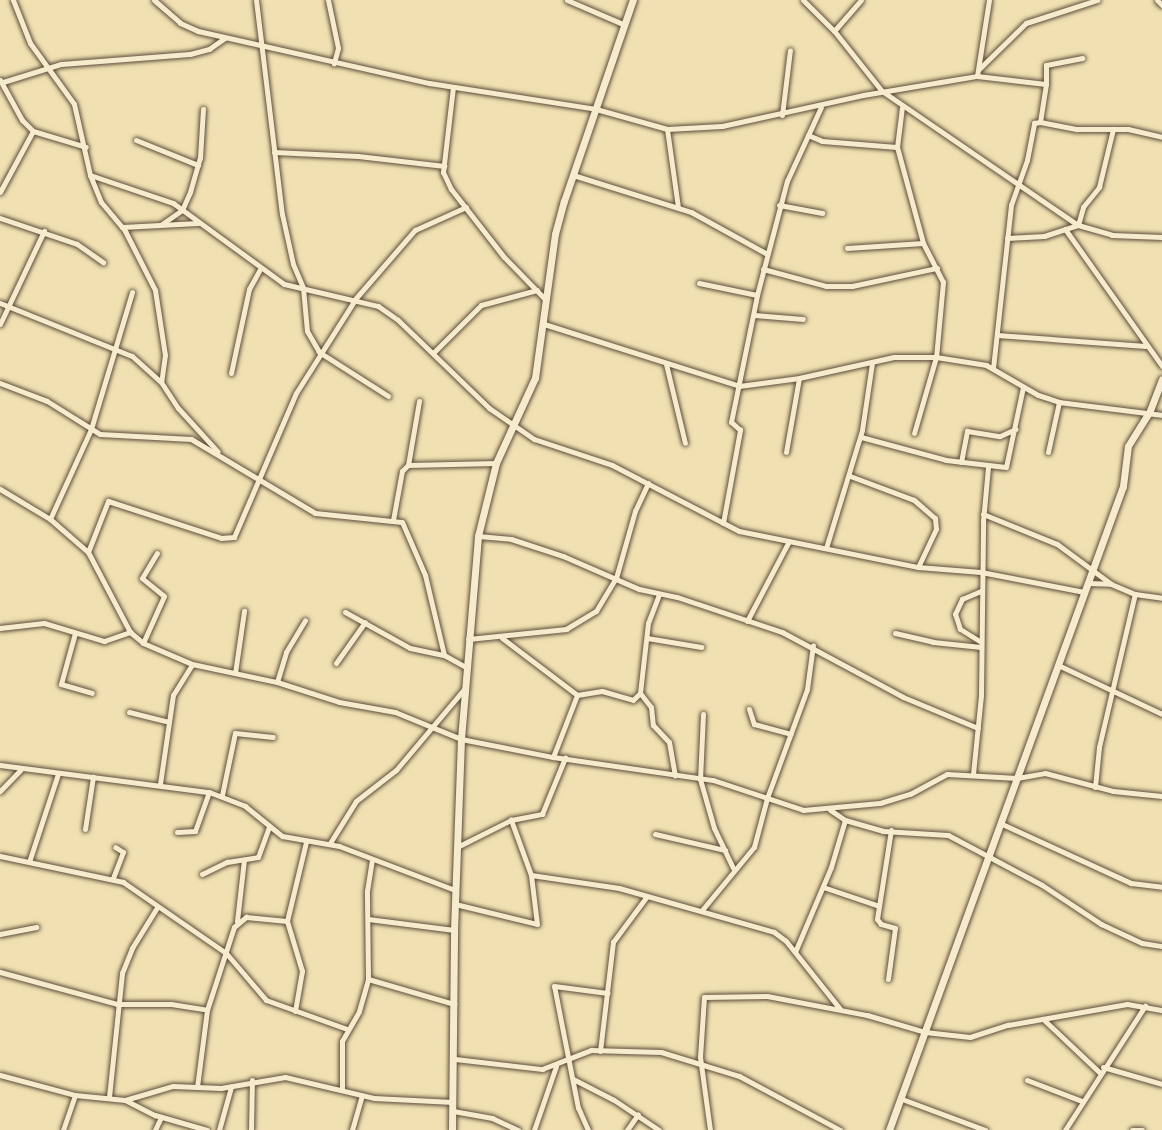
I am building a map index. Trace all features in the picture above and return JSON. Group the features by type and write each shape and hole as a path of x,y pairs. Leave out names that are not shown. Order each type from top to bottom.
{"street":[{"path":"13,0 30,42 74,104 86,147 90,175 101,202 122,227 155,290 165,355 161,382"},
{"path":"154,0 187,28 225,38 453,87 596,109 667,129 711,127 782,116 882,91 977,76 1046,84"},
{"path":"256,0 282,214 303,288 307,331 319,352 388,396"},
{"path":"328,0 338,48 334,63"},
{"path":"567,0 625,25"},
{"path":"452,1130 455,1059 454,930 461,739 478,536 496,463 535,378 548,301 555,234 633,0"},
{"path":"803,0 834,31 882,91 902,107 1078,225 1112,235 1162,237"},
{"path":"834,31 861,0"},
{"path":"977,76 989,0"},
{"path":"979,69 1026,22 1097,0"},
{"path":"1157,0 1162,5"},
{"path":"86,147 33,131 22,120 1,81 50,71 61,64 190,54 209,49 225,38"},
{"path":"782,116 790,50"},
{"path":"1040,122 1046,84 1046,65 1082,58"},
{"path":"453,87 444,166 451,189 504,257 548,301"},
{"path":"723,524 740,430 731,423 763,269 779,205 821,107"},
{"path":"902,107 897,147 923,243 942,282 936,357 914,433"},
{"path":"162,224 182,210 198,165 203,108"},
{"path":"993,368 1007,238 1016,183 1027,160 1034,123 1040,122 1077,129 1113,129 1162,137"},
{"path":"667,129 678,207"},
{"path":"1078,225 1083,207 1099,187 1113,129"},
{"path":"1,189 33,131"},
{"path":"808,135 822,141 897,147"},
{"path":"136,140 198,165"},
{"path":"274,152 358,156 444,166"},
{"path":"90,175 141,190 182,210 260,269 284,284 356,298 378,306 398,320 489,408 534,439 585,453 739,531 918,567 981,572 1084,592"},
{"path":"573,175 678,207 721,226 767,254"},
{"path":"779,205 822,213"},
{"path":"88,552 108,501 230,540 296,393 319,352 356,298 415,230 466,207"},
{"path":"0,218 77,244 103,262"},
{"path":"122,227 198,223"},
{"path":"1007,238 1025,240 1078,225"},
{"path":"1065,229 1162,366"},
{"path":"0,324 44,231"},
{"path":"848,248 923,243"},
{"path":"763,269 826,286 852,286 936,267"},
{"path":"231,373 249,289 260,269"},
{"path":"699,283 757,295"},
{"path":"433,353 481,305 537,290"},
{"path":"50,519 91,429 132,292"},
{"path":"0,303 116,347 161,382 178,408 220,455"},
{"path":"754,315 803,319"},
{"path":"544,324 739,386 800,378 894,357 936,357 993,368 1023,387 1059,402 1162,415"},
{"path":"998,335 1093,345 1146,346"},
{"path":"826,548 861,437 872,363"},
{"path":"666,364 685,443"},
{"path":"786,453 800,378"},
{"path":"889,1130 1123,486 1128,446 1149,413 1162,379"},
{"path":"0,383 47,401 91,429 112,436 191,439 315,513 393,520 405,526 425,575 444,655"},
{"path":"861,437 961,462 1006,468 1023,387"},
{"path":"393,520 402,471 408,465 419,401"},
{"path":"1048,452 1059,402"},
{"path":"961,462 967,431 1000,436 1016,429"},
{"path":"408,465 496,463"},
{"path":"973,774 978,728 983,514 988,467"},
{"path":"850,476 914,500 935,518 936,530 918,567"},
{"path":"468,639 502,638 566,629 596,611 616,579 635,511 648,483"},
{"path":"0,489 50,519 88,552 130,632 143,643 192,664 277,682 339,702 394,712 461,739 553,758 713,780 803,810 830,810 910,794 947,774 1017,778 1045,773 1138,796 1162,796"},
{"path":"983,514 1057,544 1111,584 1135,594 1162,598"},
{"path":"478,536 511,539 588,564 616,579 813,645 903,697 978,728"},
{"path":"747,621 789,541"},
{"path":"143,643 164,596 142,578 157,553"},
{"path":"1087,583 1111,584"},
{"path":"981,591 962,599 956,614 960,629 981,645"},
{"path":"502,638 577,695 602,691 633,700 640,693 647,638 659,594"},
{"path":"1095,787 1113,689 1135,594"},
{"path":"235,673 244,611"},
{"path":"345,612 410,648 444,655 466,667"},
{"path":"277,682 286,652 305,620"},
{"path":"336,663 365,622"},
{"path":"0,628 44,623 104,641 130,632"},
{"path":"75,633 61,684 92,693"},
{"path":"895,633 933,642 981,645"},
{"path":"647,638 701,647"},
{"path":"702,910 733,868 754,847 767,798 807,689 813,645"},
{"path":"160,784 173,694 192,664"},
{"path":"1058,665 1162,714"},
{"path":"330,843 356,801 396,770 465,688"},
{"path":"640,693 651,707 653,725 669,742 675,775"},
{"path":"553,758 577,695"},
{"path":"748,710 754,724 791,734"},
{"path":"129,712 169,722"},
{"path":"704,714 700,779 724,850 733,868"},
{"path":"222,795 234,733 273,737"},
{"path":"457,847 511,820 542,814 565,758"},
{"path":"0,765 21,770 160,784 222,795 259,815 269,827 306,842 330,843 455,890"},
{"path":"0,791 21,770"},
{"path":"29,862 58,774"},
{"path":"85,829 93,777"},
{"path":"177,832 195,831 209,792"},
{"path":"830,810 845,820 867,828 948,836 1042,885 1067,904 1127,937 1162,946"},
{"path":"455,904 534,925 538,921 531,875 511,820"},
{"path":"795,952 823,886 845,820"},
{"path":"1002,824 1131,883 1162,887"},
{"path":"202,874 227,862 258,857 269,827"},
{"path":"888,979 895,928 878,922 891,830"},
{"path":"655,834 724,850"},
{"path":"294,1011 302,971 287,921 306,842"},
{"path":"113,878 123,852 115,847"},
{"path":"0,856 113,878 156,909 226,953 259,995 294,1011 347,1029"},
{"path":"342,1089 340,1058 347,1029 359,1011 368,979 368,919 372,859"},
{"path":"197,1087 207,1010 237,921 244,860"},
{"path":"531,875 579,879 702,910 774,932 795,952 840,1009"},
{"path":"823,886 879,906"},
{"path":"600,1051 615,937 647,896"},
{"path":"110,1097 117,1004 132,948 156,909"},
{"path":"237,921 246,917 287,921"},
{"path":"368,919 454,930"},
{"path":"0,934 36,927"},
{"path":"0,972 117,1004 171,1004 207,1010"},
{"path":"368,979 454,1004"},
{"path":"588,1130 578,1108 555,985 608,993"},
{"path":"710,1130 702,1066 704,997 749,994 840,1009 925,1032 975,1037 1043,1018 1127,1004 1162,1010"},
{"path":"1065,1130 1099,1072 1145,1006"},
{"path":"1043,1018 1099,1072"},
{"path":"455,1059 542,1069 556,1066 568,1059 600,1051 661,1052 739,1076 837,1129"},
{"path":"534,1130 556,1066"},
{"path":"1103,1067 1162,1084"},
{"path":"0,1075 75,1095 125,1100 173,1086 231,1087 252,1080 285,1077 362,1095 453,1102"},
{"path":"573,1079 638,1114 659,1130"},
{"path":"251,1130 252,1080"},
{"path":"1027,1080 1082,1101"},
{"path":"219,1130 231,1087"},
{"path":"63,1130 75,1095"},
{"path":"352,1130 362,1095"},
{"path":"902,1099 985,1130"},
{"path":"125,1100 134,1108 207,1130"},
{"path":"453,1111 492,1118 518,1130"},
{"path":"627,1130 638,1114"},
{"path":"155,1130 161,1117"},
{"path":"1132,1130 1142,1130"}]}
